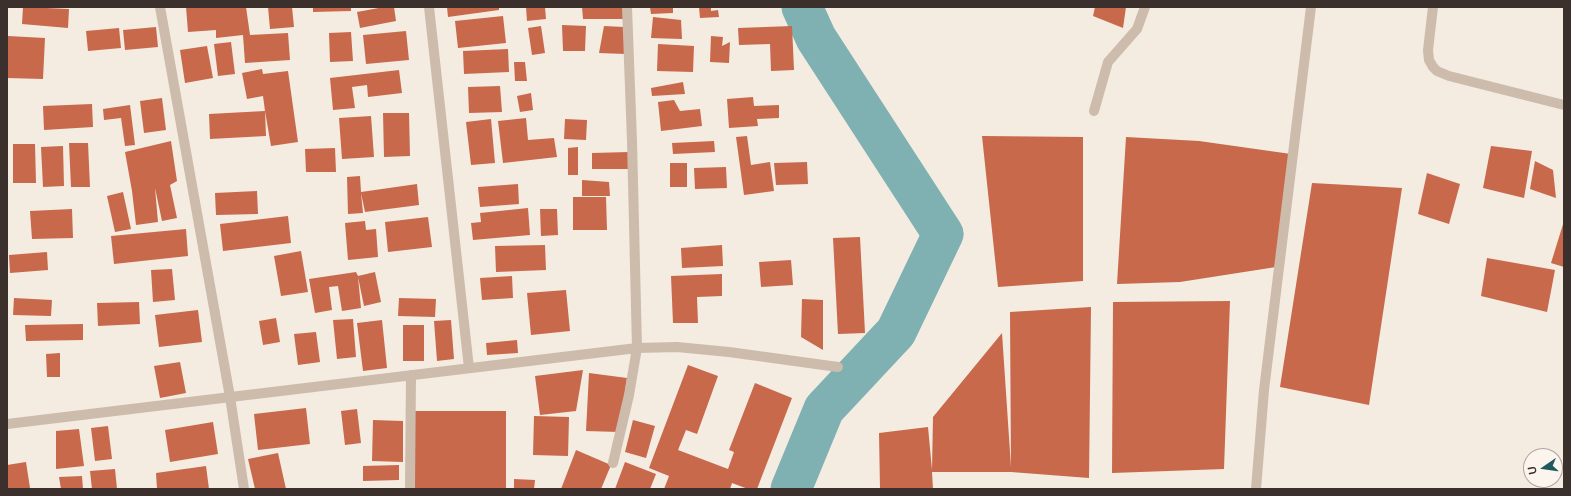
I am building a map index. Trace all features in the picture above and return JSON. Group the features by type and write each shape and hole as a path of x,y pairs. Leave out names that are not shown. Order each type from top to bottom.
{"street":[{"path":"160,7 230,397 244,489"},
{"path":"429,7 470,368"},
{"path":"613,463 629,395 637,348 627,7"},
{"path":"1094,111 1108,62 1137,29 1145,7"},
{"path":"1256,489 1265,383 1311,7"},
{"path":"1433,7 1428,50 1429,60 1437,71 1449,76 1564,105"},
{"path":"7,424 637,348 677,347 838,367"},
{"path":"410,489 411,375"}],"building":[{"path":"23,7 69,9 68,28 22,24"},
{"path":"186,7 246,7 250,35 288,33 290,60 245,63 243,35 216,38 216,30 188,32"},
{"path":"268,7 292,7 294,27 270,29"},
{"path":"313,7 351,7 351,11 313,12"},
{"path":"384,7 394,7 396,21 360,28 357,12"},
{"path":"447,7 499,7 499,10 448,17"},
{"path":"526,7 545,7 546,19 527,21"},
{"path":"582,7 623,7 623,19 583,19"},
{"path":"650,7 673,7 673,13 651,14"},
{"path":"699,7 711,7 711,11 718,10 719,17 700,18"},
{"path":"1095,7 1126,7 1123,28 1093,16"},
{"path":"503,16 506,43 458,48 455,21"},
{"path":"653,17 681,20 682,39 651,38"},
{"path":"562,25 586,26 585,51 563,51"},
{"path":"541,26 545,53 532,55 528,28"},
{"path":"604,26 624,27 625,54 599,53"},
{"path":"792,26 794,70 771,71 770,44 739,45 738,28"},
{"path":"156,27 158,47 125,50 123,30"},
{"path":"119,28 121,48 88,51 86,31"},
{"path":"406,31 409,60 366,64 363,35"},
{"path":"351,32 353,61 330,62 329,33"},
{"path":"8,36 45,38 43,79 7,78"},
{"path":"711,36 723,37 722,46 730,42 729,63 710,62"},
{"path":"231,42 235,74 218,76 214,44"},
{"path":"658,44 694,46 693,72 657,71"},
{"path":"207,46 213,78 185,83 180,50"},
{"path":"508,49 509,72 464,74 463,51"},
{"path":"514,62 525,62 527,81 515,81"},
{"path":"262,69 263,74 288,71 298,142 271,146 263,96 247,99 242,73"},
{"path":"399,70 402,93 368,97 367,85 352,87 355,108 333,110 330,78"},
{"path":"683,82 685,94 652,96 651,88"},
{"path":"500,86 502,112 469,113 468,87"},
{"path":"531,93 533,110 520,112 517,96"},
{"path":"753,97 754,106 779,105 779,118 757,119 758,126 729,128 727,99"},
{"path":"162,98 166,130 144,133 140,101"},
{"path":"674,100 680,111 700,109 702,126 661,131 658,102"},
{"path":"92,104 93,127 44,130 43,106"},
{"path":"130,105 135,145 125,146 121,118 104,120 103,109"},
{"path":"265,111 266,136 210,139 209,114"},
{"path":"383,113 409,113 410,156 384,157"},
{"path":"371,116 374,157 342,159 339,118"},
{"path":"526,118 528,140 554,138 557,157 503,163 498,121"},
{"path":"491,119 495,163 471,165 466,122"},
{"path":"565,119 587,120 586,140 564,139"},
{"path":"747,136 751,165 770,162 774,191 744,195 736,137"},
{"path":"982,136 1083,137 1083,281 998,287"},
{"path":"1126,137 1199,141 1291,154 1276,267 1180,282 1117,284"},
{"path":"171,141 177,181 170,185 177,218 162,221 155,188 158,222 136,225 125,152"},
{"path":"714,141 715,152 673,154 672,143"},
{"path":"69,143 88,143 90,187 71,187"},
{"path":"13,144 35,144 36,183 13,183"},
{"path":"63,146 64,186 43,187 41,147"},
{"path":"1491,146 1532,151 1524,198 1483,188"},
{"path":"578,147 578,175 568,175 568,148"},
{"path":"335,148 336,172 306,172 305,149"},
{"path":"629,152 628,169 592,169 592,153"},
{"path":"1535,161 1553,170 1556,198 1530,189"},
{"path":"807,162 808,184 776,185 774,163"},
{"path":"670,163 687,163 687,187 670,187"},
{"path":"726,167 727,188 695,189 694,168"},
{"path":"1427,173 1460,184 1449,224 1418,214"},
{"path":"360,176 361,192 417,184 419,205 365,212 361,193 363,213 348,214 347,177"},
{"path":"582,180 609,182 610,196 582,196"},
{"path":"1312,183 1402,188 1369,405 1280,387"},
{"path":"518,184 519,204 480,207 478,187"},
{"path":"257,191 258,214 216,215 215,193"},
{"path":"123,192 131,229 115,232 107,196"},
{"path":"573,197 606,197 607,230 573,230"},
{"path":"528,208 530,235 473,240 471,223 481,222 480,213"},
{"path":"72,209 73,238 32,239 30,211"},
{"path":"540,209 557,209 558,235 541,236"},
{"path":"288,216 291,243 223,251 220,224"},
{"path":"428,217 432,247 388,252 385,222"},
{"path":"365,221 366,230 376,229 378,257 348,260 345,223"},
{"path":"1564,221 1564,267 1551,263"},
{"path":"186,229 188,256 114,264 111,236"},
{"path":"860,237 865,333 838,334 833,238"},
{"path":"545,245 546,270 496,272 495,246"},
{"path":"722,245 723,266 682,268 681,248"},
{"path":"301,251 308,292 281,296 274,256"},
{"path":"47,252 48,270 10,273 9,255"},
{"path":"1487,258 1555,270 1547,312 1481,296"},
{"path":"791,260 793,285 761,287 759,262"},
{"path":"172,269 175,300 153,302 151,270"},
{"path":"356,272 358,276 375,272 381,302 364,306 358,277 361,308 342,311 338,286 329,287 332,310 315,313 309,279"},
{"path":"722,274 722,296 697,297 698,323 673,323 671,276"},
{"path":"512,276 513,298 482,300 480,278"},
{"path":"566,290 570,331 531,335 527,293"},
{"path":"14,298 52,300 51,316 13,315"},
{"path":"399,298 436,299 435,317 398,316"},
{"path":"802,299 823,300 823,350 801,337"},
{"path":"1230,301 1224,469 1112,473 1113,302"},
{"path":"139,302 140,324 98,326 97,303"},
{"path":"1091,307 1089,478 1011,472 932,472 933,489 880,489 879,433 928,427 932,470 933,417 1002,333 1011,467 1010,312"},
{"path":"198,310 202,342 159,347 155,315"},
{"path":"276,318 280,342 263,345 259,321"},
{"path":"353,319 356,357 337,359 333,320"},
{"path":"382,320 387,368 363,371 357,323"},
{"path":"451,320 454,359 437,361 434,321"},
{"path":"83,324 83,340 26,341 25,325"},
{"path":"403,325 424,325 424,361 403,361"},
{"path":"316,332 320,362 298,365 294,334"},
{"path":"517,340 518,353 487,355 486,343"},
{"path":"60,353 60,377 47,377 46,354"},
{"path":"180,362 186,393 160,398 154,366"},
{"path":"688,365 718,376 697,434 686,430 678,450 728,469 734,452 729,450 755,383 792,398 757,489 748,489 732,483 730,489 664,489 669,476 649,468"},
{"path":"583,370 576,411 540,415 535,376"},
{"path":"589,373 627,378 619,432 586,431"},
{"path":"306,408 310,444 258,450 254,414"},
{"path":"357,409 361,443 345,445 341,411"},
{"path":"414,411 506,411 506,489 414,489"},
{"path":"534,416 569,417 568,456 533,455"},
{"path":"373,420 403,421 403,462 372,461"},
{"path":"633,420 655,426 646,458 625,452"},
{"path":"213,422 218,454 170,462 165,430"},
{"path":"108,426 112,459 95,461 91,428"},
{"path":"79,429 84,466 56,469 56,431"},
{"path":"576,450 611,465 601,489 561,489"},
{"path":"278,453 286,489 255,489 248,459"},
{"path":"26,462 30,488 7,489 7,465"},
{"path":"625,462 656,474 650,489 615,489"},
{"path":"399,465 399,480 363,481 363,466"},
{"path":"206,466 209,489 157,489 156,473"},
{"path":"115,469 117,489 92,489 90,471"},
{"path":"82,476 83,489 61,489 59,477"},
{"path":"514,479 535,480 534,489 514,489"}],"waterway":[{"path":"791,489 824,409 896,332 943,234 816,38 802,7"}]}
